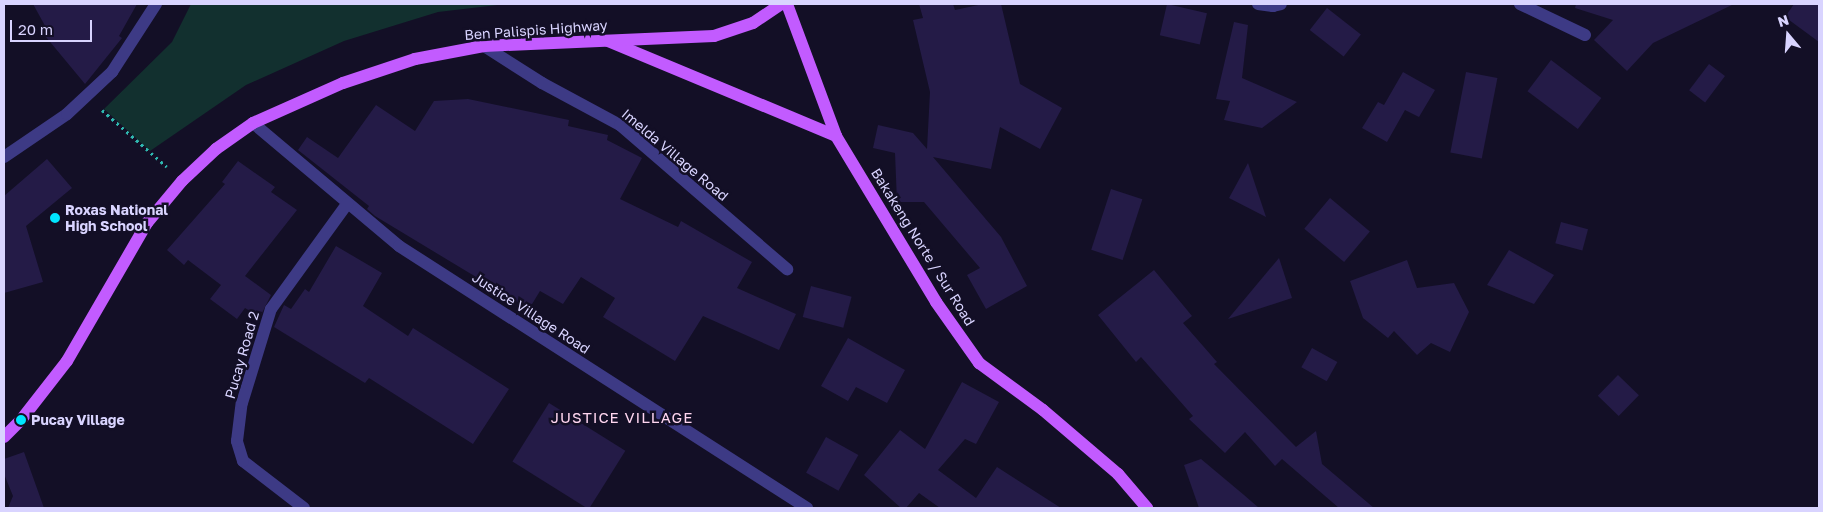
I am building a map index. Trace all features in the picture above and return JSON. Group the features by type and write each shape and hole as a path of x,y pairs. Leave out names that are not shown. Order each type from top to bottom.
{"main road":[{"name":"Ben Palispis Highway","path":"4,437 21,420 67,361 147,223 182,181 216,149 253,124 343,83 415,58 484,46 602,39 714,36 753,23 781,4"},
{"name":"Bakakeng Norte / Sur Road","path":"787,4 836,136 936,302 979,363 1043,410 1118,474 1146,508"},
{"path":"602,39 836,136"}],"street":[{"path":"4,158 67,114 112,72 156,4"},
{"path":"1258,4 1273,6 1281,4"},
{"path":"1520,4 1585,35"},
{"name":"Imelda Village Road","path":"484,46 542,84 620,125 786,269"},
{"name":"Justice Village Road","path":"253,124 399,246 807,508"},
{"name":"Pucay Road 2","path":"304,508 243,461 237,441 242,403 271,309 347,204"}],"path":[{"path":"86,96 182,181"}],"green space":[{"path":"191,4 506,4 438,12 344,41 246,85 150,151 104,109 172,42"}],"building":[{"path":"33,4 137,4 119,36 122,38 85,84 46,37 49,33"},
{"path":"919,4 953,4 955,10 983,4 1001,4 1020,84 1062,108 1040,149 1000,127 991,169 933,157 1001,237 1027,286 986,309 967,275 980,268 924,202 897,202 895,153 873,148 878,125 913,133 927,149 930,92 913,20 923,18"},
{"path":"1167,4 1207,13 1200,44 1160,35"},
{"path":"1576,4 1734,4 1653,43 1627,71 1594,40 1613,20 1575,8"},
{"path":"1794,4 1819,4 1819,42 1785,17"},
{"path":"1327,8 1361,34 1344,57 1310,30"},
{"path":"1234,22 1248,25 1242,78 1297,102 1262,128 1224,120 1230,101 1216,99"},
{"path":"1551,60 1601,98 1578,129 1528,91"},
{"path":"1709,64 1725,76 1705,102 1689,90"},
{"path":"1403,72 1435,90 1419,117 1405,110 1387,142 1362,128 1378,102 1384,105"},
{"path":"1466,72 1497,78 1482,159 1450,152"},
{"path":"468,99 569,120 568,126 608,135 607,140 642,158 620,199 678,227 681,221 752,262 737,288 796,314 779,350 703,316 675,361 603,317 615,298 581,277 563,304 540,291 529,309 375,216 367,209 369,206 298,150 307,137 338,158 376,105 415,131 434,101"},
{"path":"47,159 72,188 26,226 43,282 4,293 4,196"},
{"path":"238,161 275,187 271,192 297,210 245,276 271,295 260,317 245,308 237,319 210,299 221,285 188,260 184,265 167,250 225,184 222,182"},
{"path":"1248,163 1266,217 1229,198"},
{"path":"1111,189 1142,199 1123,260 1091,250"},
{"path":"1330,198 1370,231 1344,262 1304,229"},
{"path":"1561,222 1588,229 1582,250 1555,243"},
{"path":"336,246 382,273 363,306 408,336 413,328 509,389 473,444 369,378 365,383 274,327 284,305 291,309 305,289 309,292"},
{"path":"1509,250 1554,275 1534,304 1487,285"},
{"path":"1279,258 1292,298 1228,319"},
{"path":"1407,260 1417,288 1454,283 1469,312 1450,352 1431,343 1417,355 1394,331 1388,338 1363,318 1350,281"},
{"path":"1154,270 1192,316 1183,323 1217,362 1214,364 1296,447 1316,431 1322,464 1374,508 1339,508 1282,459 1275,466 1245,432 1225,453 1189,419 1193,416 1141,357 1136,362 1098,315"},
{"path":"811,286 852,297 843,328 803,317"},
{"path":"848,338 905,370 887,403 856,387 848,401 821,386"},
{"path":"1312,348 1337,362 1327,381 1301,367"},
{"path":"1618,375 1639,395 1619,416 1598,396"},
{"path":"962,382 999,402 976,444 965,439 938,470 976,498 997,467 1061,508 940,508 919,493 906,508 901,508 864,475 900,430 925,449"},
{"path":"549,403 625,451 590,508 512,462"},
{"path":"826,437 858,455 838,491 806,473"},
{"path":"24,452 44,508 8,508 13,496 4,474 4,459"},
{"path":"1201,459 1259,508 1199,508 1184,465"}],"place":[{"name":"Roxas National High School","path":"55,218"},
{"name":"Pucay Village","path":"21,420"}],"district":[{"name":"JUSTICE VILLAGE","path":"622,418"}]}
